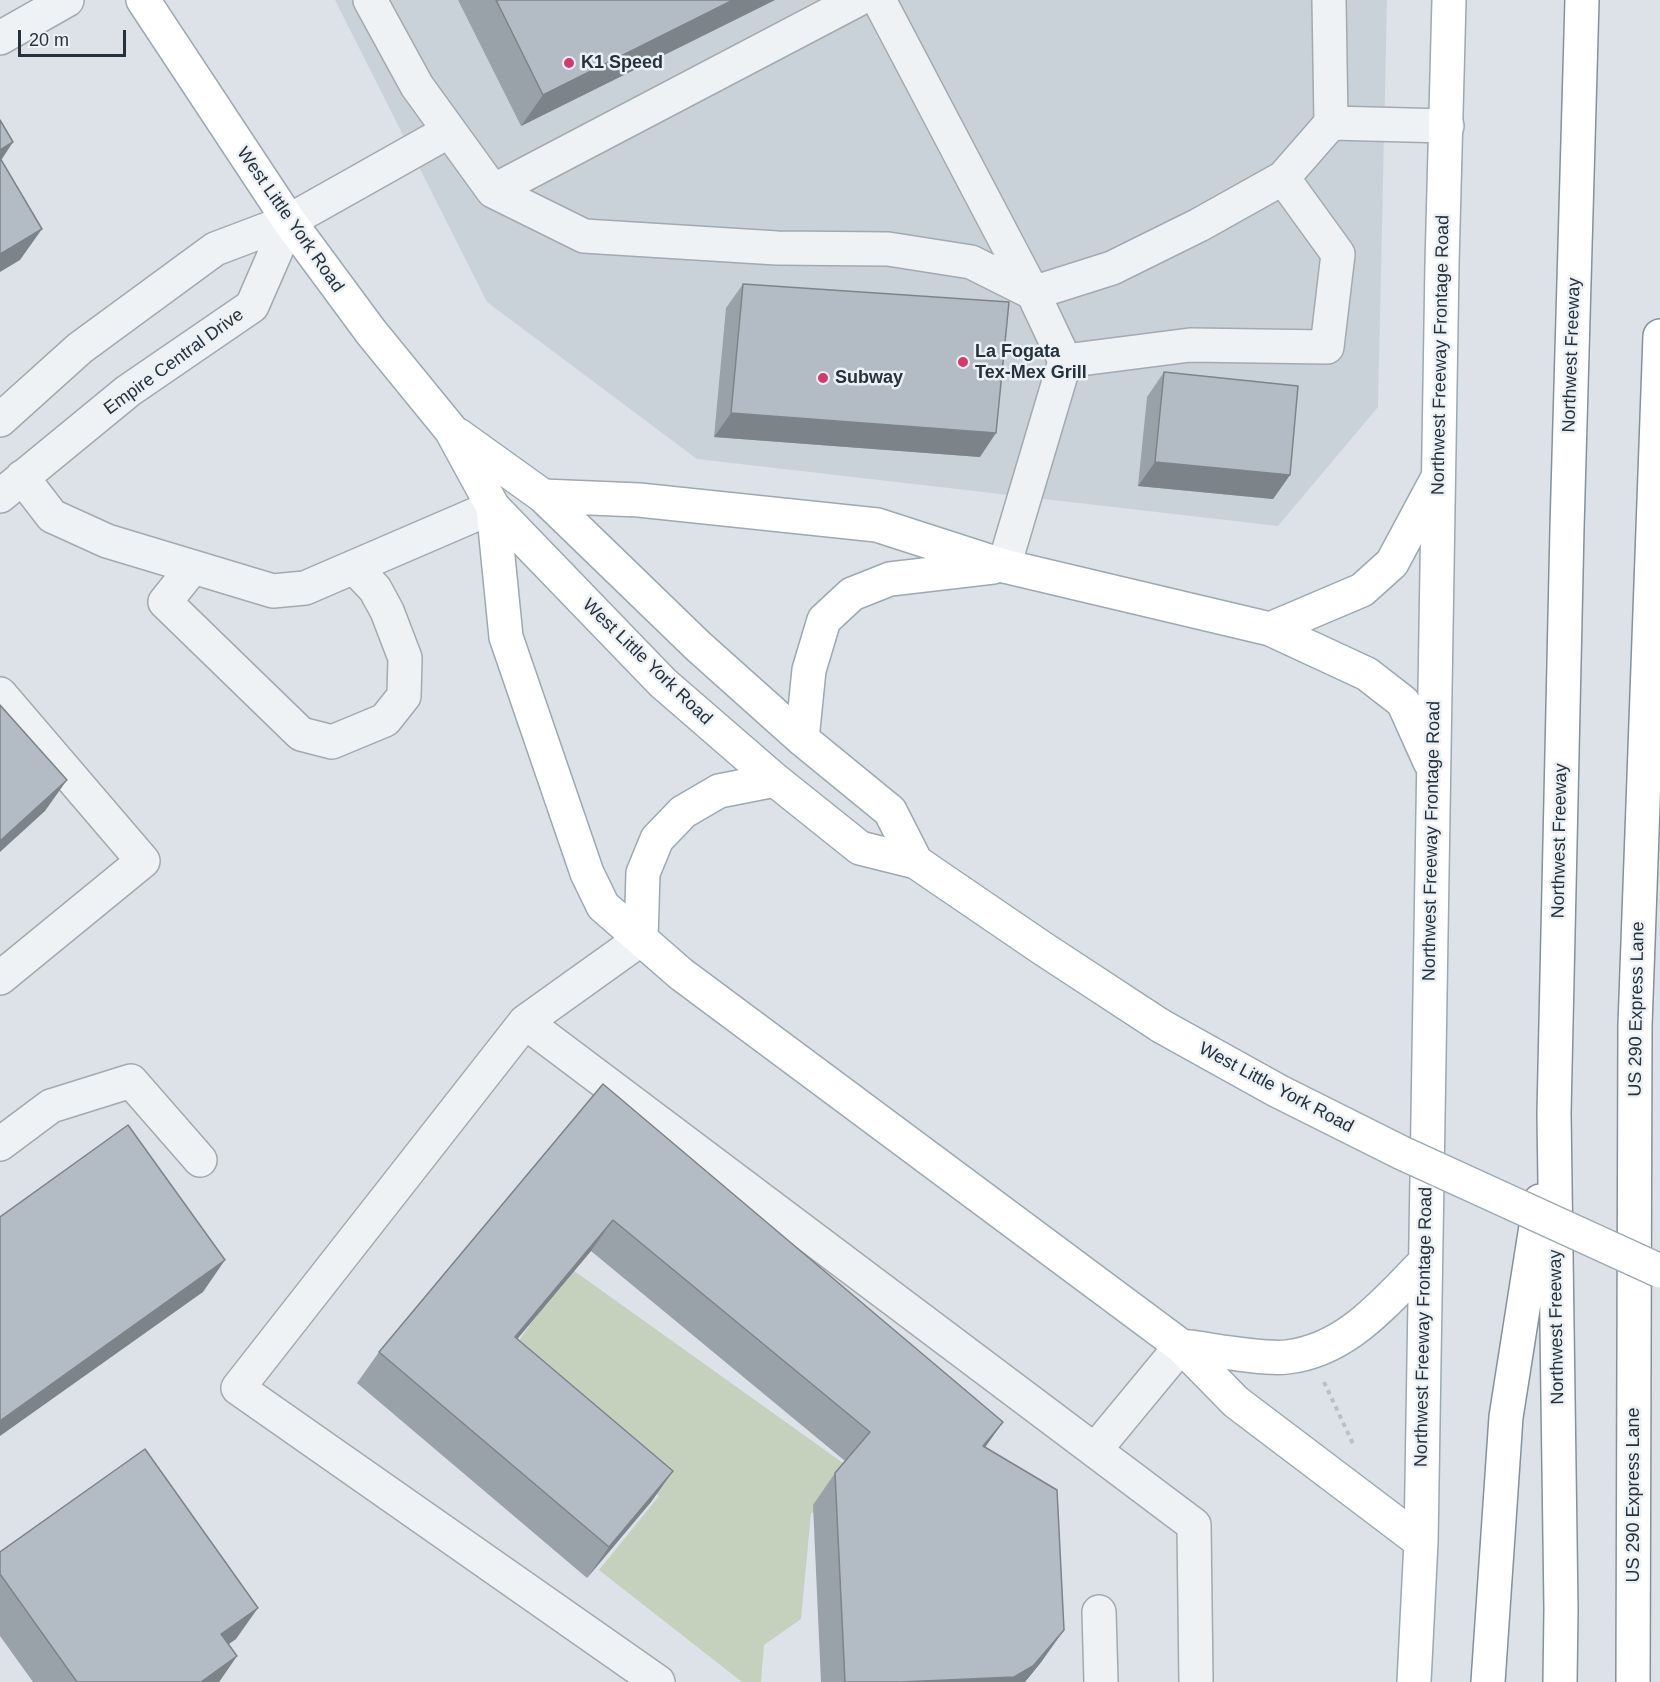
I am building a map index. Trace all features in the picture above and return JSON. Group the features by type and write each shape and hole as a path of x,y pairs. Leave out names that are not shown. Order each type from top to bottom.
{"main road":[{"name":"West Little York Road","path":"143,0 289,221 371,332 451,430 493,507 663,683 775,780 860,848 916,862 1161,1026 1278,1091 1402,1153 1660,1271"},
{"name":"Northwest Freeway Frontage Road","path":"1414,1682 1421,1542 1438,477 1449,0"},
{"name":"Northwest Freeway","path":"1560,1682 1554,1113 1582,0"},
{"name":"US 290 Express Lane","path":"1633,1682 1635,1025 1660,336"},
{"name":"West Little York Road","path":"451,430 543,496 698,646 802,739 890,810 916,862"},
{"path":"1270,629 1322,609 1362,590 1392,563 1438,477"},
{"path":"543,496 639,500 877,525 1004,566 1270,629 1367,674 1403,702 1434,772"},
{"path":"493,507 506,638 587,873 603,906 681,974 1181,1346 1236,1402 1421,1542"},
{"path":"802,739 809,670 824,620 852,594 890,579 1004,566"},
{"path":"641,939 643,873 657,839 683,812 719,792 775,780"},
{"path":"1488,1682 1506,1417 1554,1113"},
{"path":"1181,1346 1286,1357 1329,1346 1363,1324 1425,1263"}],"street":[{"path":"0,38 67,0"},
{"path":"370,0 417,86 493,191 585,236 777,248 888,249 971,262 1033,293 1112,268 1283,178 1331,123 1329,0"},
{"path":"493,191 857,0"},
{"path":"879,0 1033,293 1065,361 1004,566"},
{"path":"1331,123 1447,126"},
{"path":"0,420 80,348 215,249 289,221 449,131"},
{"path":"1065,361 1190,345 1327,347 1338,254 1283,178"},
{"name":"Empire Central Drive","path":"11,487 128,391 252,306 289,221"},
{"path":"11,487 52,516 107,541 273,591 305,588 493,507"},
{"path":"193,567 165,602 301,734 332,742 385,720 404,696 405,658 379,596 355,568"},
{"path":"0,694 143,861 0,978"},
{"path":"641,939 525,1022 238,1388 658,1682"},
{"path":"525,1022 1194,1525 1196,1682"},
{"path":"0,1144 51,1106 131,1082 200,1160"},
{"path":"1095,1450 1181,1346"},
{"path":"1099,1612 1101,1682"}],"path":[{"path":"1320,1373 1358,1454"}],"shaded area":[{"path":"335,0 1387,0 1378,407 1278,526 697,459 487,302"}],"green space":[{"path":"570,1268 857,1473 841,1508 811,1513 801,1619 764,1645 761,1682 742,1682 599,1570 659,1496 499,1369"}],"building":[{"path":"496,0 733,0 543,95"},
{"path":"0,120 13,142 0,150"},
{"path":"0,158 42,229 0,254"},
{"path":"743,284 1009,302 996,433 731,413"},
{"path":"1164,372 1298,386 1290,475 1155,462"},
{"path":"0,705 67,780 0,841"},
{"path":"603,1084 1003,1422 983,1446 1057,1490 1064,1630 1033,1666 1014,1677 845,1682 835,1473 870,1432 613,1220 515,1337 673,1471 609,1547 379,1352"},
{"path":"128,1125 225,1260 0,1421 0,1217"},
{"path":"145,1449 258,1608 221,1634 237,1656 201,1682 77,1682 0,1574 0,1552"}],"place":[{"name":"K1 Speed","path":"569,63"},
{"name":"La Fogata Tex-Mex Grill","path":"963,362"},
{"name":"Subway","path":"823,378"}]}
